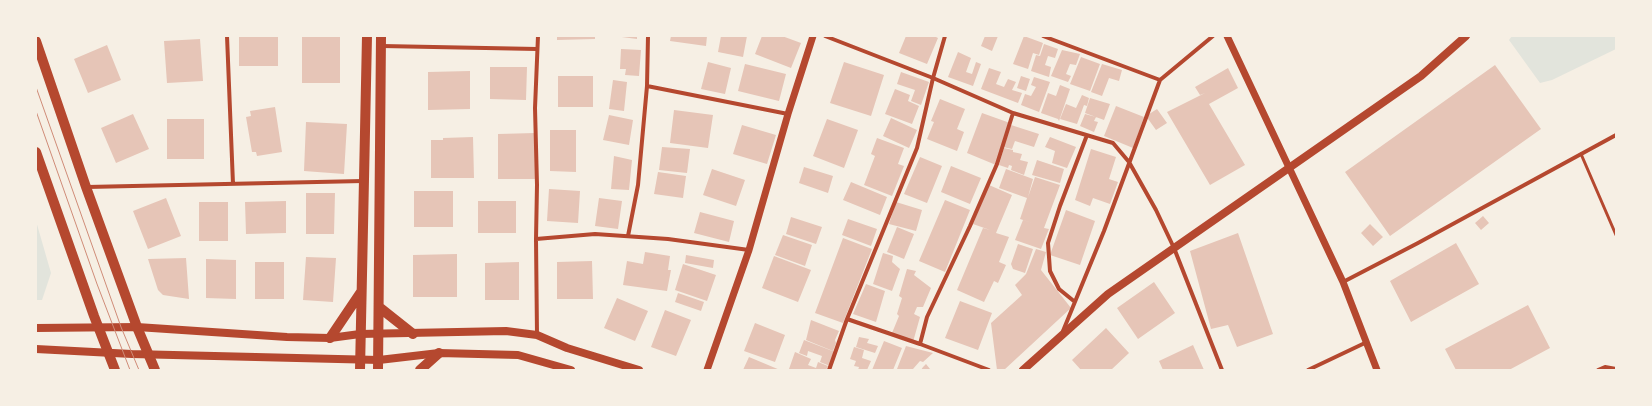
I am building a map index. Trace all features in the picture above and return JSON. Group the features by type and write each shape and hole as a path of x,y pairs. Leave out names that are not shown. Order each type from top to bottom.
{"main road":[{"path":"360,370 367,36"},
{"path":"1027,368 1108,294 1421,76 1463,37"},
{"path":"36,41 86,187 137,327 155,370"},
{"path":"378,365 381,41"},
{"path":"36,152 107,353 115,370"},
{"path":"330,338 361,292"},
{"path":"379,307 413,334"},
{"path":"36,328 137,327 287,337 330,338 360,334 506,331 537,335 567,348 639,370"},
{"path":"36,349 107,353 360,359 378,365 439,353 518,355 571,370"},
{"path":"420,370 439,353"}],"street":[{"path":"228,36 233,184"},
{"path":"537,335 537,186 535,108 538,36"},
{"path":"628,236 638,185 647,86 648,36"},
{"path":"706,370 749,250 788,114 813,36"},
{"path":"825,36 933,78 1013,113 1113,143 1129,162 1156,210 1174,248 1222,370"},
{"path":"829,370 847,319 916,148 945,36"},
{"path":"1043,36 1160,80"},
{"path":"1062,335 1104,232 1160,80 1213,36"},
{"path":"1227,36 1343,282 1378,370"},
{"path":"381,41 537,50"},
{"path":"647,86 788,114"},
{"path":"920,344 926,317 970,226 997,164 1013,113"},
{"path":"1075,302 1059,289 1050,271 1048,243 1060,206 1087,135"},
{"path":"1343,282 1418,243 1616,135"},
{"path":"86,187 363,181"},
{"path":"536,239 595,234 668,239 749,250"},
{"path":"847,319 989,370"},
{"path":"1308,370 1367,342"},
{"path":"1598,370 1605,367 1616,369"}],"lane":[{"path":"1581,154 1616,235"}],"shaded area":[{"path":"1512,36 1616,36 1616,49 1552,80 1540,83 1509,40"},
{"path":"36,221 51,273 42,300 36,300"}],"building":[{"path":"239,36 278,36 278,66 239,66"},
{"path":"302,36 340,36 340,83 302,83"},
{"path":"557,36 595,36 595,39 557,40"},
{"path":"614,36 637,36 637,39"},
{"path":"671,36 707,36 706,46 670,41"},
{"path":"721,36 747,36 743,57 718,52"},
{"path":"762,36 782,36 801,43 791,68 755,54"},
{"path":"906,36 934,36 938,38 927,64 899,53"},
{"path":"985,36 998,36 992,51 981,46"},
{"path":"1024,36 1043,43 1039,55 1033,53 1028,69 1013,64"},
{"path":"200,39 203,81 167,83 164,41"},
{"path":"1044,44 1058,49 1055,58 1048,56 1045,65 1051,67 1049,77 1031,71 1036,55 1040,56"},
{"path":"107,45 121,80 88,93 74,59"},
{"path":"621,49 641,50 639,76 625,75 626,69 620,69"},
{"path":"1062,50 1080,54 1076,65 1070,64 1066,74 1071,76 1068,82 1051,76"},
{"path":"958,52 971,58 966,72 972,74 976,62 981,64 973,86 948,77"},
{"path":"1081,57 1100,64 1090,91 1070,84"},
{"path":"708,62 731,68 725,94 701,89"},
{"path":"844,62 884,75 871,116 830,103"},
{"path":"745,64 786,74 779,101 738,91"},
{"path":"1102,64 1122,70 1119,81 1109,78 1102,96 1091,92"},
{"path":"1495,65 1541,129 1390,236 1345,172"},
{"path":"490,67 527,67 526,100 490,99"},
{"path":"989,68 1001,72 996,84 1004,87 1008,79 1016,82 1012,90 1022,93 1018,103 981,89"},
{"path":"1228,68 1238,88 1209,104 1245,165 1210,185 1167,112 1205,93 1200,95 1195,87"},
{"path":"470,71 470,109 428,110 428,72"},
{"path":"901,72 929,82 921,105 911,101 915,90 897,84"},
{"path":"558,76 593,76 593,107 558,107"},
{"path":"1021,76 1030,79 1026,91 1017,88"},
{"path":"1034,77 1050,82 1039,112 1021,105 1025,94 1031,96 1036,87 1031,85"},
{"path":"613,80 627,82 624,111 609,109"},
{"path":"1060,85 1070,89 1059,121 1058,119 1041,113 1048,93 1056,96"},
{"path":"895,89 910,95 908,101 919,106 912,124 885,114"},
{"path":"1082,95 1089,98 1087,106 1084,105 1077,124 1060,119 1066,104 1076,108"},
{"path":"1090,98 1110,104 1104,120 1085,113"},
{"path":"940,99 965,109 957,129 964,132 957,151 927,139 934,122 931,121"},
{"path":"1116,106 1144,117 1133,148 1104,136"},
{"path":"275,107 282,152 257,156 256,152 252,152 246,117 251,116 250,111"},
{"path":"1157,109 1167,123 1156,130 1146,116"},
{"path":"674,110 713,115 708,148 670,143"},
{"path":"982,113 1010,123 996,165 967,153"},
{"path":"133,114 149,149 116,163 101,128"},
{"path":"1085,114 1096,117 1094,121 1098,122 1094,132 1080,126"},
{"path":"609,115 633,120 629,145 603,140"},
{"path":"891,118 917,130 909,148 883,136"},
{"path":"167,119 204,119 204,159 167,159"},
{"path":"827,119 858,130 844,168 813,156"},
{"path":"306,122 347,124 344,174 304,171"},
{"path":"742,125 776,135 767,164 733,154"},
{"path":"1011,125 1039,134 1034,147 1015,141 1012,149 1003,147"},
{"path":"550,130 576,130 576,172 550,171"},
{"path":"535,133 535,179 498,179 498,134"},
{"path":"473,137 474,178 431,178 431,140"},
{"path":"1050,137 1076,147 1067,168 1052,163 1055,151 1045,147"},
{"path":"877,138 904,148 898,164 904,166 892,196 864,185 875,156 871,154"},
{"path":"662,147 690,149 687,173 659,170"},
{"path":"1004,148 1022,154 1020,160 1028,162 1024,175 1011,170 1012,166 1009,165 1008,168 999,165"},
{"path":"1091,149 1116,157 1109,179 1118,182 1110,204 1093,198 1090,206 1075,200"},
{"path":"614,156 632,160 629,190 611,189"},
{"path":"920,157 942,166 927,203 904,194"},
{"path":"1037,160 1064,169 1060,183 1032,175"},
{"path":"951,166 981,178 970,204 941,192"},
{"path":"804,167 833,176 828,193 799,183"},
{"path":"712,169 745,180 736,206 703,195"},
{"path":"1006,169 1033,179 1028,197 1035,177 1060,185 1044,228 1049,229 1041,249 1015,240 1023,220 1039,225 1020,219 1027,198 999,188"},
{"path":"658,172 686,176 683,198 654,194"},
{"path":"851,182 887,197 880,215 843,200"},
{"path":"989,185 1012,195 996,233 1009,237 999,262 1006,265 998,283 994,281 984,302 957,290 983,228 990,230 973,224"},
{"path":"549,189 580,191 578,223 547,221"},
{"path":"414,191 453,191 453,227 414,227"},
{"path":"306,193 335,193 334,234 306,234"},
{"path":"166,198 181,236 148,249 133,211"},
{"path":"599,198 622,201 618,229 595,226"},
{"path":"945,200 970,210 945,272 919,261"},
{"path":"286,201 286,233 246,234 245,202"},
{"path":"478,201 516,201 516,233 478,233"},
{"path":"199,202 228,202 228,241 199,241"},
{"path":"896,202 922,210 916,231 889,224"},
{"path":"1066,210 1095,221 1080,265 1050,255"},
{"path":"700,212 734,221 729,242 694,233"},
{"path":"1483,216 1489,223 1481,230 1475,223"},
{"path":"791,217 822,227 816,244 786,234"},
{"path":"848,219 877,229 871,246 842,235"},
{"path":"1370,224 1383,237 1373,246 1361,233"},
{"path":"897,227 914,234 904,259 887,252"},
{"path":"1238,233 1273,334 1237,347 1228,325 1211,329 1190,251"},
{"path":"783,235 812,245 805,266 775,255"},
{"path":"843,238 872,249 843,323 815,313"},
{"path":"1456,243 1479,284 1411,322 1390,281"},
{"path":"1018,244 1033,249 1025,273 1013,269 1011,264"},
{"path":"1036,249 1046,252 1041,270 1071,308 1004,370 997,370 991,323 1022,295 1015,285 1026,274"},
{"path":"645,252 670,256 668,270 671,270 667,291 623,285 627,261 643,264"},
{"path":"883,253 893,256 892,262 900,269 892,291 873,284"},
{"path":"457,254 457,297 413,297 413,255"},
{"path":"686,255 714,260 713,268 685,263"},
{"path":"774,256 811,270 798,302 762,288"},
{"path":"306,257 336,258 333,302 303,300"},
{"path":"186,258 189,299 163,295 158,290 148,259"},
{"path":"206,259 236,260 236,299 206,298"},
{"path":"592,261 593,299 557,299 557,262"},
{"path":"255,262 284,262 284,299 255,299"},
{"path":"519,262 519,300 485,300 485,263"},
{"path":"683,264 716,275 707,301 675,290"},
{"path":"907,269 916,271 914,275 931,288 923,307 917,307 914,314 920,317 913,342 892,333 899,316 897,314 902,298 899,296"},
{"path":"1154,282 1175,313 1138,339 1117,308"},
{"path":"866,284 885,291 876,322 853,314"},
{"path":"678,293 704,302 701,311 675,302"},
{"path":"617,298 648,311 635,341 604,328"},
{"path":"960,301 992,313 978,350 945,338"},
{"path":"1528,305 1550,348 1509,370 1456,370 1445,349"},
{"path":"665,310 691,320 676,356 651,347"},
{"path":"811,320 839,331 835,340 836,343 833,351 806,340"},
{"path":"755,323 785,335 775,362 744,351"},
{"path":"1106,328 1129,353 1111,370 1081,370 1072,360"},
{"path":"859,337 869,339 867,343 878,346 875,353 856,347"},
{"path":"804,340 835,352 830,366 820,362 822,356 808,351 807,356 799,353"},
{"path":"884,341 902,348 893,370 872,370"},
{"path":"1193,345 1204,370 1163,370 1159,361"},
{"path":"906,346 933,353 923,362 920,361 913,369 914,370 897,369"},
{"path":"854,347 864,350 862,358 871,361 867,370 858,370 859,367 854,366 856,361 850,359"},
{"path":"795,352 811,359 808,365 816,368 818,362 828,366 826,370 789,369"},
{"path":"749,357 780,370 743,370"},
{"path":"926,364 930,369 921,370 923,367"}],"tram line":[{"path":"36,87 121,327 139,370"},
{"path":"36,111 97,284 130,370"}]}
